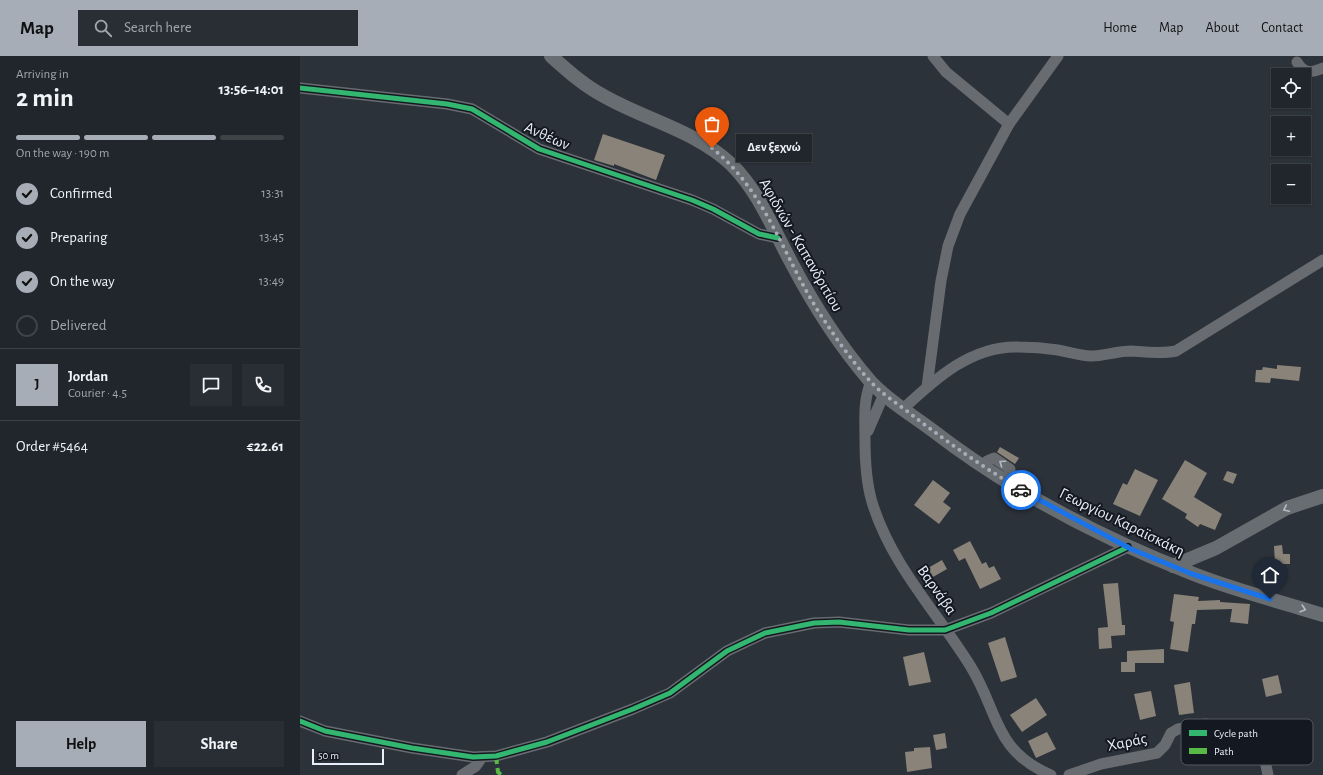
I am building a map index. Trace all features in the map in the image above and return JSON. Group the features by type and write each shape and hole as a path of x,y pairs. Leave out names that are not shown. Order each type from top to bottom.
{"main road":[{"name":"Αφιδνών - Καπανδριτίου","path":"551,56 601,95 703,142 739,172 759,200 778,238 823,319 871,382 884,394 904,408"},
{"name":"Γεωργίου Καραϊσκάκη","path":"904,408 986,469 1023,492 1128,547 1200,576 1323,615"},
{"path":"1173,566 1216,548 1287,508 1323,496"}],"street":[{"path":"933,56 946,72 1009,124"},
{"path":"927,387 935,316 948,246 960,214 1009,124 1058,56"},
{"path":"1297,62 1301,70 1305,72 1314,72 1323,68"},
{"name":"Ανθέων","path":"300,88 447,104 472,109 539,149 692,200 713,209 759,234 778,238"},
{"path":"904,408 927,387 972,356 994,349 1019,347 1057,350 1092,356 1130,351 1164,353 1176,351 1323,260"},
{"name":"Βαρνάβα","path":"871,382 865,400 866,468 876,514 904,572 980,681 1004,739 1028,764 1051,775"},
{"name":"Βαρνάβα","path":"865,440 874,413 884,394"},
{"path":"987,461 994,458 1010,468 1010,476"},
{"path":"300,721 325,731 412,748 482,757 496,756 548,742 633,709 670,692 726,651 765,632 814,623 839,622 909,630 945,630 991,613 1128,547"},
{"name":"Χαράς","path":"1069,775 1101,764 1157,752 1165,745 1171,733 1181,728"},
{"path":"462,775 476,766 482,757"},
{"path":"1266,765 1268,775"}],"building":[{"path":"603,134 665,155 656,180 614,164 614,166 594,160"},
{"path":"1277,365 1301,367 1299,381 1271,378 1270,383 1255,382 1256,370 1262,370 1263,367 1277,369"},
{"path":"1000,447 1019,458 1015,464 997,452"},
{"path":"1185,460 1207,473 1194,497 1222,514 1215,530 1200,524 1198,527 1185,518 1187,514 1162,499"},
{"path":"1135,469 1158,480 1140,516 1113,504 1123,483 1127,485"},
{"path":"1227,471 1237,474 1233,484 1223,480"},
{"path":"933,480 950,493 943,502 951,508 939,524 914,505"},
{"path":"970,541 982,564 986,562 989,568 994,566 1001,579 980,589 965,558 959,561 953,550"},
{"path":"1282,545 1283,554 1290,554 1290,564 1275,564 1274,546"},
{"path":"942,560 947,569 933,577 928,568"},
{"path":"1118,583 1122,625 1125,625 1125,635 1111,636 1112,648 1099,649 1098,628 1108,627 1103,584"},
{"path":"1174,594 1199,597 1198,601 1220,600 1220,602 1250,604 1248,624 1230,622 1232,609 1197,610 1195,624 1192,624 1188,652 1170,649 1174,622 1170,621"},
{"path":"1005,637 1017,677 1001,682 988,643"},
{"path":"1164,649 1164,663 1135,663 1135,672 1121,672 1121,662 1127,662 1127,651"},
{"path":"924,652 931,682 909,686 903,657"},
{"path":"1278,675 1282,693 1266,697 1262,679"},
{"path":"1190,682 1194,713 1179,715 1174,685"},
{"path":"1151,691 1156,716 1140,720 1134,694"},
{"path":"1036,698 1047,715 1022,732 1010,715"},
{"path":"1047,732 1056,749 1036,758 1028,741"},
{"path":"945,733 947,748 936,750 933,735"},
{"path":"930,747 932,768 907,772 905,752 914,751 914,748"}],"marked path":[{"path":"496,756 498,772 501,775"}],"cycle path":[{"path":"300,88 447,104 472,109 539,149 692,200 713,209 759,234 778,238"},
{"path":"300,721 325,731 412,748 473,757 496,756 547,742 670,693 727,651 765,633 814,623 839,622 909,630 945,630 991,613 1128,547"}],"way so far":[{"path":"712,148 739,172 759,200 802,283 823,319 871,382 884,394 943,439 980,465 1021,490"}],"place":[{"name":"Δεν ξεχνώ","path":"712,148"}],"route":[{"path":"1021,490 1131,549 1192,574 1270,599"}]}
